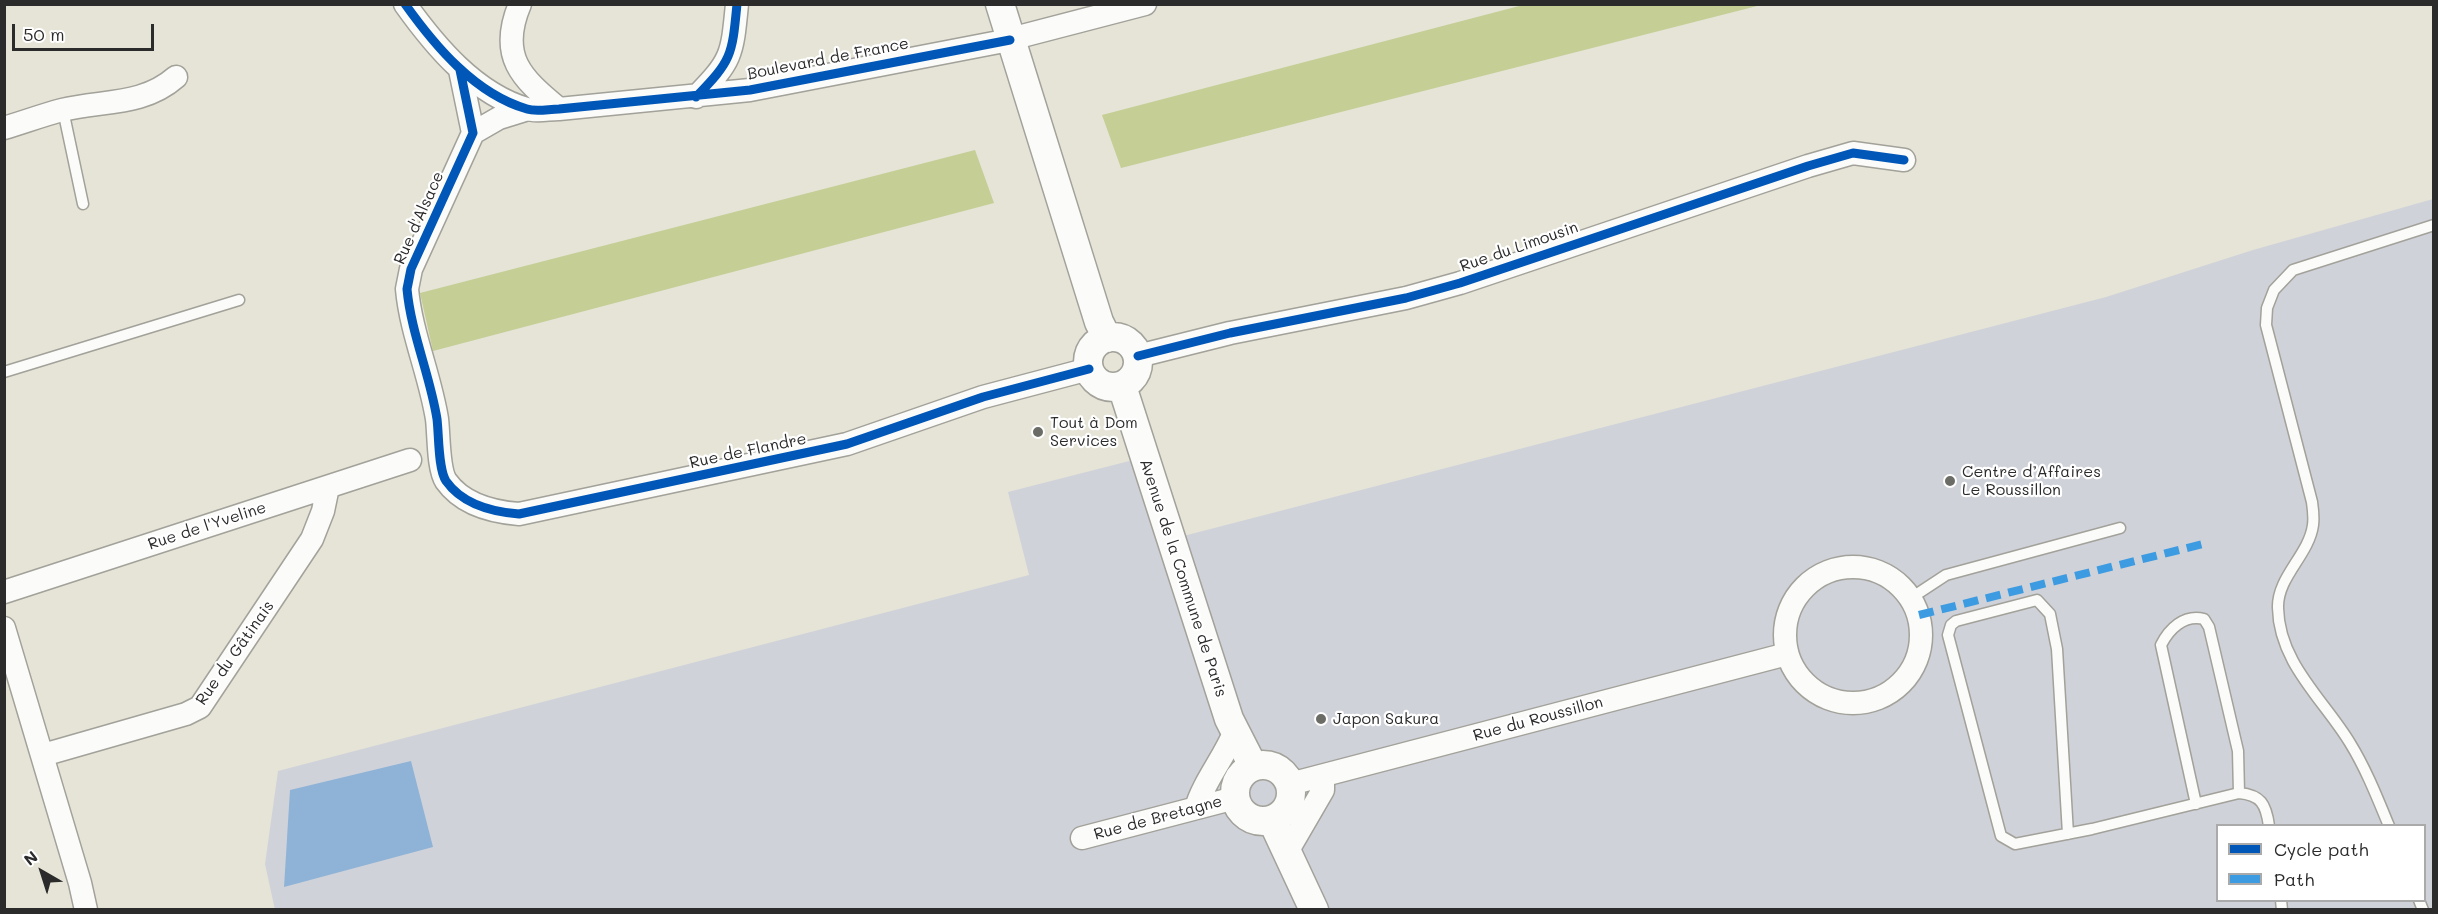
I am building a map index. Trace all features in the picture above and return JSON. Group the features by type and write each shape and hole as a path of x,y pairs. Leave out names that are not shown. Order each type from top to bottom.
{"street":[{"name":"Boulevard de France","path":"405,4 460,70 489,90 528,110"},
{"path":"520,4 511,38 517,66 533,87 559,109"},
{"path":"696,97 720,72 730,55 737,4"},
{"path":"1000,4 1099,322 1107,338"},
{"name":"Boulevard de France","path":"473,133 492,121 528,110 696,97 750,90 1010,40 1145,4"},
{"path":"460,70 473,133"},
{"path":"4,128 63,110 133,100 152,94 176,76"},
{"name":"Rue d'Alsace","path":"441,450 436,413 407,289 411,269 473,133"},
{"name":"Rue du Limousin","path":"1138,356 1250,329 1396,300 1450,286 1853,153 1904,160"},
{"path":"1107,338 1126,341 1138,356 1133,377 1122,386 1106,386 1093,377 1089,369 1088,361 1094,346 1107,338"},
{"name":"Rue de Flandre","path":"441,450 443,475 454,490 492,511 519,514 835,447 983,397 1089,369"},
{"name":"Avenue de la Commune de Paris","path":"1122,386 1199,631 1235,731 1254,766"},
{"name":"Rue de l'Yveline","path":"4,592 410,460"},
{"name":"Rue du Gâtinais","path":"43,755 186,714 200,707 312,539 323,512 328,488"},
{"path":"1837,568 1869,568 1895,580 1911,598 1919,615 1922,636 1919,657 1909,676 1892,692 1868,703 1843,703 1819,695 1797,675 1787,654 1785,622 1795,598 1812,580 1837,568"},
{"path":"4,628 43,755 86,909"},
{"name":"Rue du Roussillon","path":"1290,784 1787,654"},
{"path":"1196,808 1200,794 1215,772 1235,731"},
{"path":"1254,766 1275,767 1290,784 1291,795 1288,805 1272,820 1260,821 1248,818 1239,809 1235,798 1238,778 1254,766"},
{"path":"1287,852 1323,790 1323,776"},
{"name":"Rue de Bretagne","path":"1082,838 1235,798"},
{"path":"1272,820 1314,909"}],"lane":[{"path":"63,110 83,204"},
{"path":"2389,824 2372,783 2350,742 2296,668 2278,619 2278,604 2284,583 2304,550 2313,526 2313,514 2312,502 2266,325 2267,308 2274,290 2294,270 2433,225"},
{"path":"4,372 238,300"},
{"path":"1911,598 1946,575 2120,528"},
{"path":"2068,834 2057,649 2050,614 2037,600 1956,621 1951,625 1948,635 2001,836 2015,844 2068,834 2239,793 2253,794 2261,800 2270,824"},
{"path":"2196,804 2161,645 2174,625 2196,617 2204,619 2209,627 2238,751 2239,793"}],"shaded area":[{"path":"2433,199 2433,909 275,910 265,864 278,771 1029,575 1008,492 1141,458 1168,540 2106,297 2253,250"}],"green space":[{"path":"1523,5 1761,5 1121,168 1102,115"},
{"path":"975,150 994,203 433,351 420,293"}],"water":[{"path":"411,761 433,847 284,887 290,790"}],"marked path":[{"path":"1919,615 2203,544"}],"cycle path":[{"path":"405,4 443,52 473,80 508,102 534,110 750,90 1010,40"},
{"path":"696,97 717,74 728,56 734,35 737,4"},
{"path":"460,70 473,133 411,269 407,289 412,322 434,403 443,476 461,496 479,506 519,514 847,444 983,397 1089,369"},
{"path":"1138,356 1230,333 1406,298 1460,283 1853,153 1904,160"}],"place":[{"name":"Tout à Dom Services","path":"1038,432"},
{"name":"Centre d’Affaires Le Roussillon","path":"1950,481"},
{"name":"Japon Sakura","path":"1321,719"}]}
